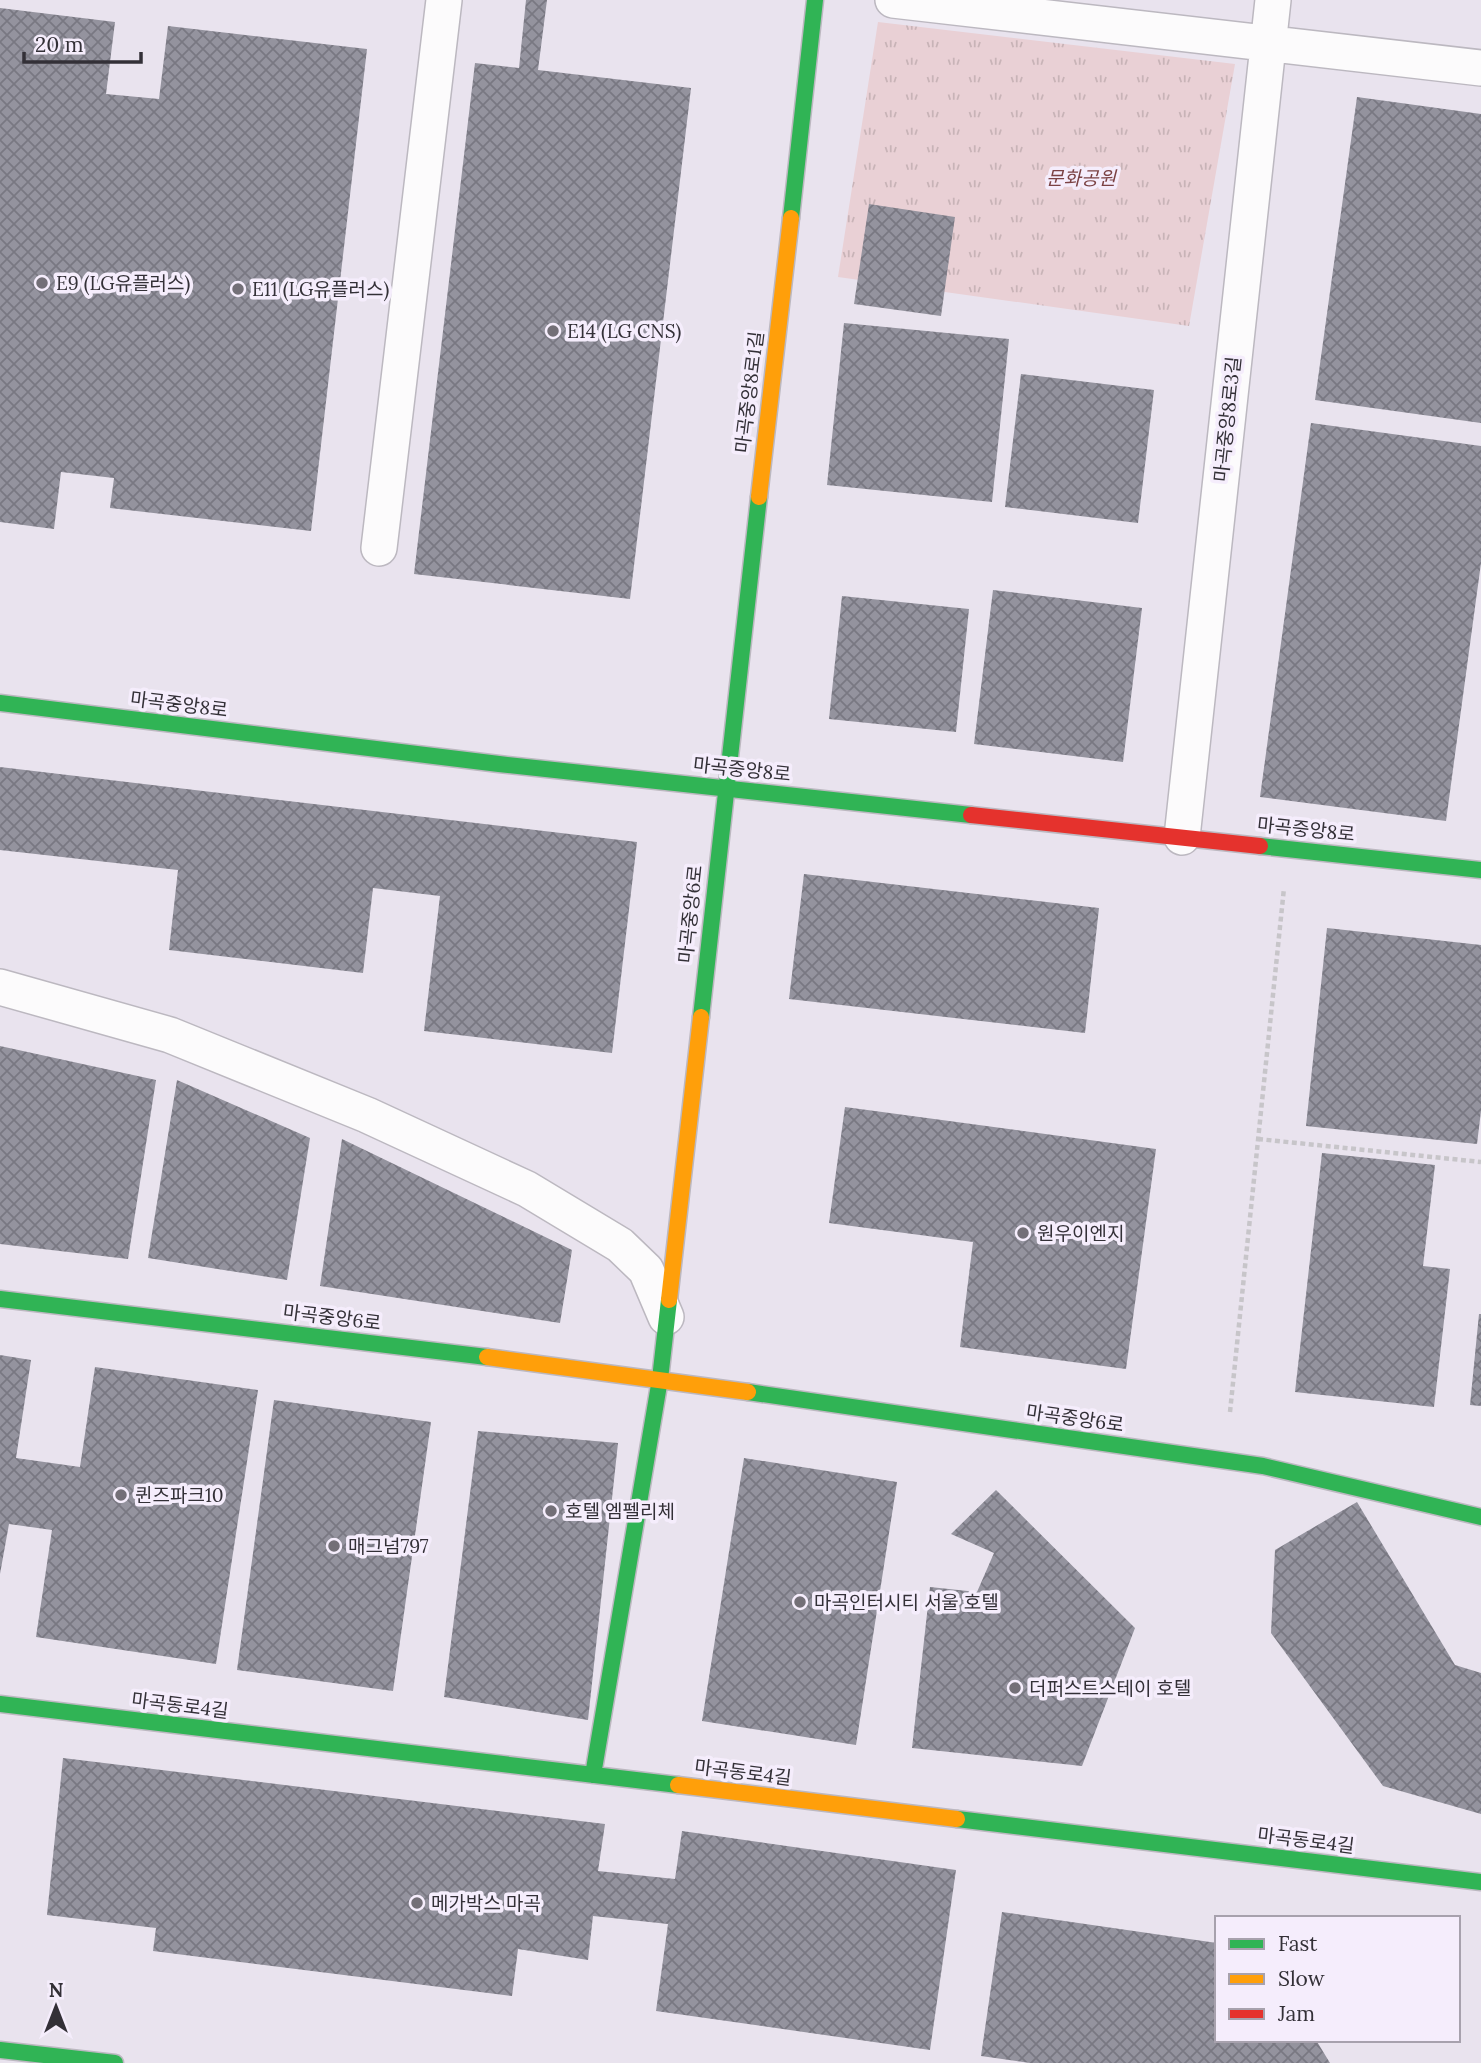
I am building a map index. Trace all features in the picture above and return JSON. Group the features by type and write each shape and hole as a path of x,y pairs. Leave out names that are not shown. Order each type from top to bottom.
{"street":[{"path":"379,548 444,0"},
{"name":"마곡중앙8로1길","path":"725,788 815,0"},
{"path":"893,0 1481,68"},
{"name":"마곡중앙8로3길","path":"1182,837 1273,0"},
{"name":"마곡중앙8로","path":"0,703 485,762 1481,870"},
{"name":"마곡중앙6로","path":"593,1775 660,1379 725,788"},
{"path":"0,988 170,1035 367,1115 527,1189 620,1245 646,1270 666,1317"},
{"name":"마곡중앙6로","path":"0,1299 660,1379 1263,1466 1481,1517"},
{"name":"마곡동로4길","path":"0,1704 1481,1882"},
{"path":"0,2050 115,2063"}],"path":[{"path":"1230,1412 1288,848"},
{"path":"1258,1139 1481,1162"}],"green space":[{"name":"문화공원","path":"878,22 1235,64 1189,326 838,277"}],"building":[{"name":"E14 (LG CNS)","path":"526,0 547,0 538,70 691,88 630,599 414,574 475,63 519,68"},
{"name":"E11 (LG유플러스)","path":"0,8 115,22 106,94 159,99 168,26 367,49 311,531 110,508 114,478 61,472 54,529 0,522"},
{"path":"1357,97 1481,114 1481,423 1315,400"},
{"path":"869,204 955,217 941,316 854,304"},
{"path":"844,323 1009,339 992,502 827,485"},
{"path":"1021,374 1154,390 1138,523 1005,507"},
{"path":"1311,423 1481,446 1481,563 1446,821 1260,797"},
{"path":"993,590 1142,608 1123,762 974,744"},
{"path":"842,596 969,609 956,732 829,719"},
{"path":"0,767 637,842 612,1053 424,1031 440,896 373,888 363,973 169,950 178,870 0,850"},
{"path":"804,874 1099,908 1085,1033 789,999"},
{"path":"1327,928 1481,945 1481,1111 1477,1144 1306,1126"},
{"path":"0,1046 156,1080 128,1259 0,1244"},
{"path":"177,1080 310,1138 287,1280 148,1258"},
{"name":"원우이엔지","path":"845,1107 1156,1149 1126,1369 960,1347 973,1242 829,1223"},
{"path":"342,1139 572,1250 560,1323 320,1286"},
{"path":"1322,1153 1435,1165 1423,1266 1450,1269 1434,1407 1295,1392"},
{"path":"1481,1314 1481,1406 1470,1405"},
{"name":"퀸즈파크10","path":"0,1355 31,1360 16,1458 80,1467 95,1367 258,1390 216,1664 36,1637 52,1530 9,1524 0,1574"},
{"name":"매그넘797","path":"274,1400 431,1422 393,1691 237,1670"},
{"path":"478,1431 618,1443 588,1720 444,1697"},
{"name":"마곡인터시티 서울 호텔","path":"744,1458 897,1482 856,1745 702,1721"},
{"name":"더퍼스트스테이 호텔","path":"996,1490 1135,1628 1082,1766 912,1748 930,1587 977,1592 994,1553 951,1534"},
{"path":"1357,1502 1455,1665 1481,1673 1481,1814 1383,1786 1271,1633 1275,1550"},
{"path":"63,1758 605,1824 598,1871 675,1879 682,1831 956,1870 930,2050 656,2011 668,1924 593,1916 588,1960 518,1949 512,1996 153,1951 156,1928 47,1915"},
{"path":"1002,1912 1215,1943 1215,2042 1317,2042 1330,2063 1030,2063 981,2056"}],"traffic: fast":[{"path":"791,218 815,0"},
{"path":"701,1017 759,497"},
{"path":"0,703 499,764 971,815"},
{"path":"1260,846 1481,870"},
{"path":"0,1299 487,1357"},
{"path":"593,1775 660,1379 669,1300"},
{"path":"748,1392 1263,1466 1481,1517"},
{"path":"0,1704 678,1785"},
{"path":"957,1819 1481,1882"},
{"path":"0,2050 115,2063"}],"traffic: slow":[{"path":"759,497 791,218"},
{"path":"669,1300 701,1017"},
{"path":"487,1357 748,1392"},
{"path":"678,1785 957,1819"}],"traffic: jam":[{"path":"971,815 1260,846"}],"place":[{"name":"E9 (LG유플러스)","path":"42,283"},
{"name":"E11 (LG유플러스)","path":"238,289"},
{"name":"E14 (LG CNS)","path":"553,331"},
{"name":"원우이엔지","path":"1023,1233"},
{"name":"퀸즈파크10","path":"121,1495"},
{"name":"호텔 엠펠리체","path":"551,1511"},
{"name":"매그넘797","path":"334,1546"},
{"name":"마곡인터시티 서울 호텔","path":"800,1602"},
{"name":"더퍼스트스테이 호텔","path":"1015,1688"},
{"name":"메가박스 마곡","path":"417,1903"}]}
